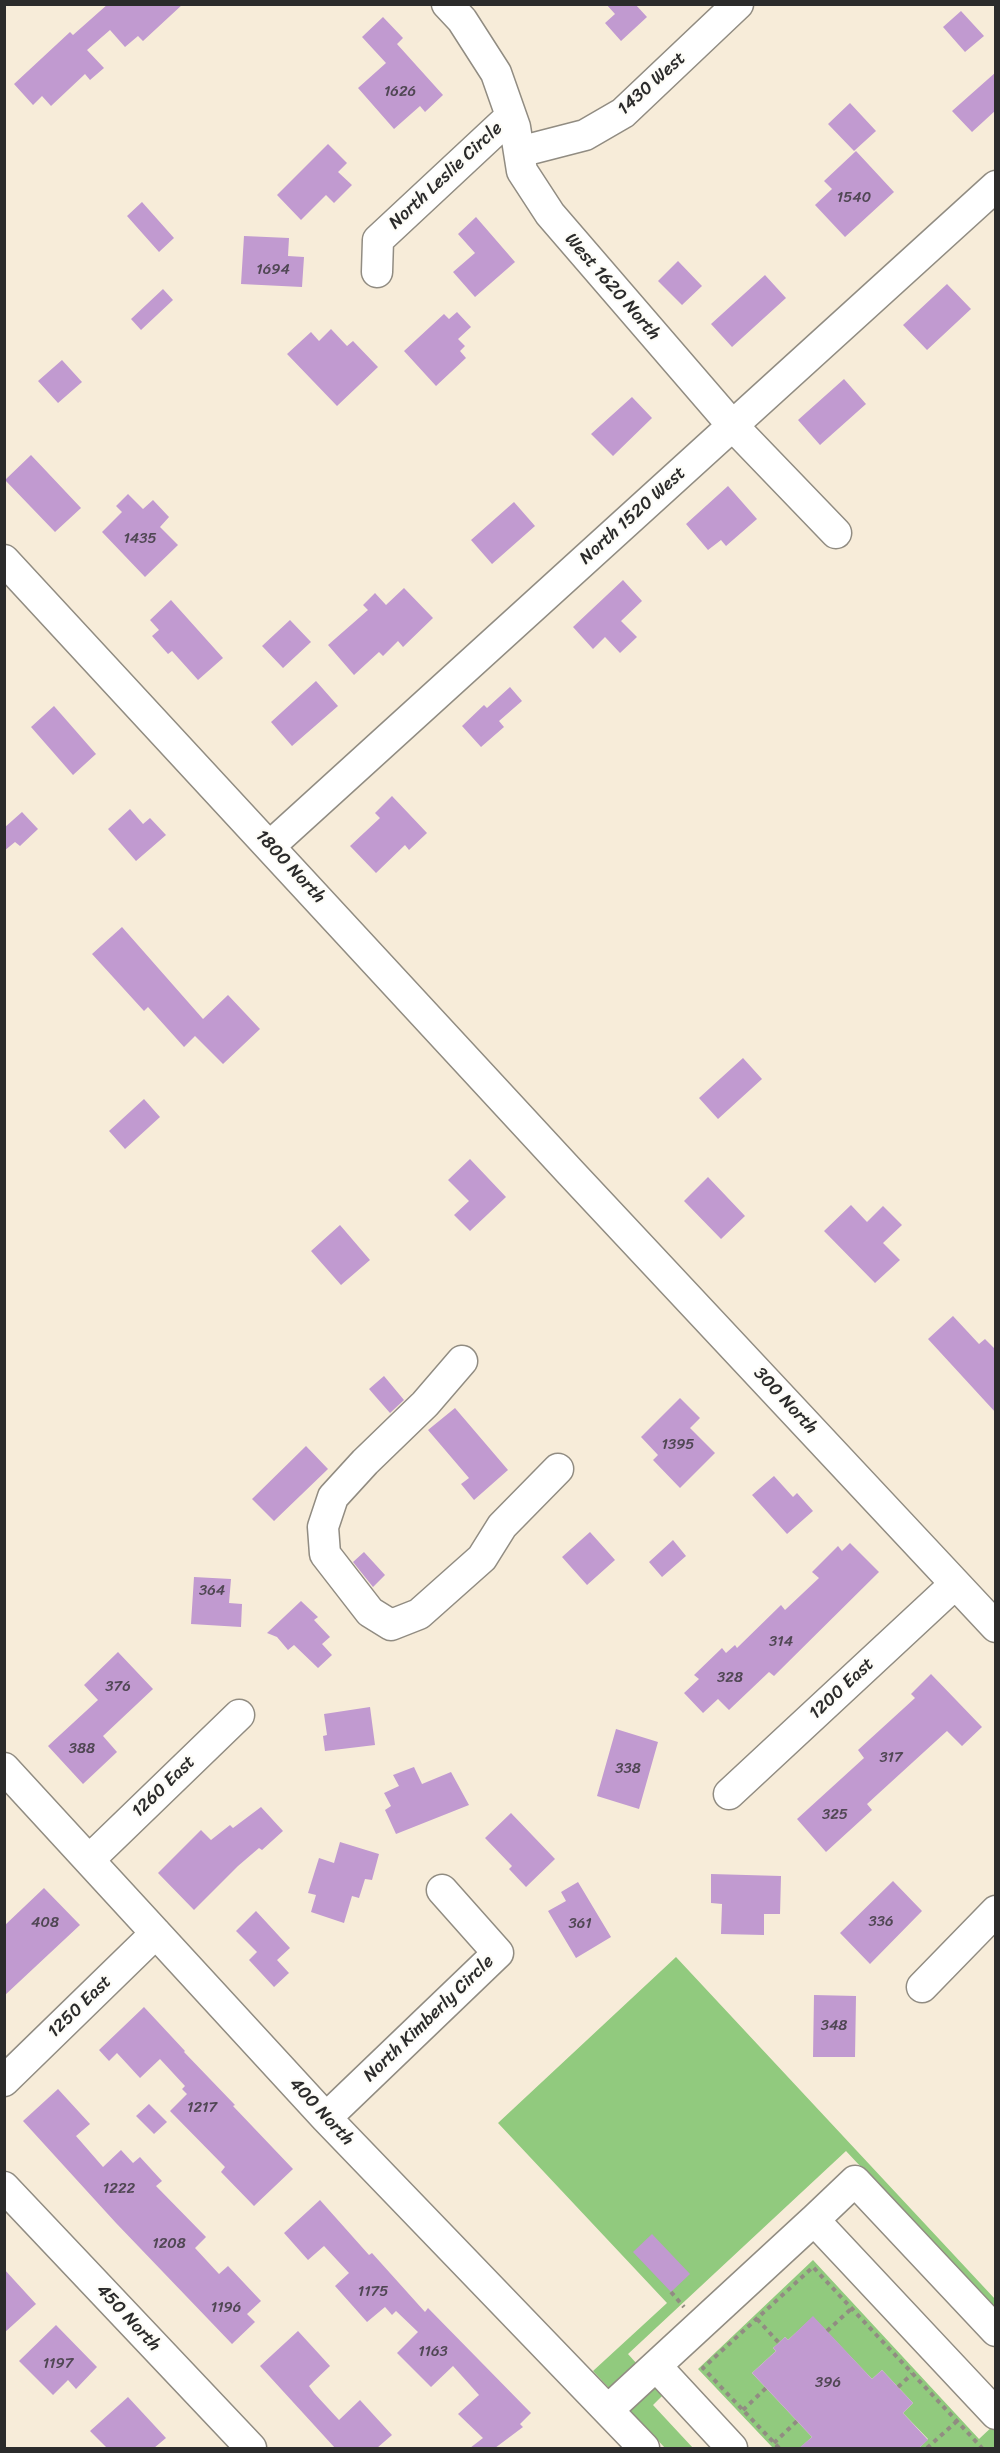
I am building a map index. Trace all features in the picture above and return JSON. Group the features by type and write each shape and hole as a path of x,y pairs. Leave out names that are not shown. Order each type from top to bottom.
{"street":[{"name":"1430 West","path":"519,152 585,135 623,113 738,4"},
{"name":"West 1620 North","path":"449,5 462,20 496,73 511,116 522,171 550,214 732,426 836,533"},
{"name":"North Leslie Circle","path":"377,272 378,240 511,116"},
{"name":"North 1520 West","path":"270,846 996,186"},
{"name":"1800 North","path":"4,560 574,1176"},
{"name":"300 North","path":"574,1176 996,1627"},
{"path":"462,1361 425,1404 365,1462 333,1497 323,1527 325,1554 370,1612 391,1625 419,1614 483,1558 502,1526 558,1469"},
{"name":"1200 East","path":"729,1794 955,1584"},
{"name":"1260 East","path":"88,1860 239,1715"},
{"name":"400 North","path":"4,1768 326,2118 644,2448"},
{"name":"North Kimberly Circle","path":"326,2118 498,1953 442,1890"},
{"path":"922,1987 996,1911"},
{"name":"1250 East","path":"4,2081 156,1933"},
{"path":"608,2410 855,2181 996,2331"},
{"name":"450 North","path":"4,2187 250,2448"},
{"path":"814,2220 994,2410"},
{"path":"656,2366 732,2448"}],"path":[{"path":"779,2448 704,2368 813,2266 982,2448"},
{"path":"827,2331 852,2308"},
{"path":"757,2319 779,2343"},
{"path":"898,2387 912,2374"},
{"path":"743,2410 766,2388"},
{"path":"774,2444 797,2421"},
{"path":"927,2448 957,2421"}],"green space":[{"path":"676,1957 995,2299 995,2310 846,2151 628,2354 664,2394 653,2405 693,2448 665,2448 593,2371 667,2303 498,2123"},
{"path":"813,2260 979,2439 995,2424 995,2448 919,2448 928,2439 903,2413 913,2403 882,2370 872,2379 813,2317 788,2340 785,2337 773,2348 776,2351 752,2373 812,2437 801,2447 803,2448 773,2448 698,2369"}],"building":[{"path":"108,4 183,4 143,41 138,36 125,47 110,30 87,50 104,68 90,80 85,74 51,106 42,96 33,105 14,84 70,32 73,35"},
{"path":"606,4 635,4 647,17 621,41 605,23 615,14"},
{"path":"961,11 984,36 965,52 943,27"},
{"path":"383,17 403,38 397,44 443,95 425,112 420,106 394,129 358,88 386,63 362,37"},
{"path":"996,72 996,110 972,132 952,111"},
{"path":"850,103 876,131 854,151 828,124"},
{"path":"328,144 347,163 338,172 352,185 334,203 326,195 301,220 277,195"},
{"path":"856,151 894,192 845,237 815,205 832,189 824,181"},
{"path":"142,202 174,238 159,252 127,216"},
{"path":"476,217 515,262 475,297 453,272 475,253 458,234"},
{"path":"244,236 289,238 288,256 304,257 302,287 241,284"},
{"path":"678,261 702,286 682,305 658,281"},
{"path":"765,275 786,298 732,347 711,324"},
{"path":"947,284 971,309 927,350 903,325"},
{"path":"163,289 173,300 141,330 131,319"},
{"path":"457,312 471,327 458,339 465,346 460,351 466,358 436,386 404,351 444,314 449,319"},
{"path":"331,329 347,346 353,341 378,367 337,406 287,354 311,332 319,341"},
{"path":"62,360 82,382 58,403 38,381"},
{"path":"844,379 866,404 820,445 798,420"},
{"path":"632,397 652,418 613,456 591,434"},
{"path":"31,455 81,508 55,532 5,480"},
{"path":"728,486 757,519 726,546 721,540 708,550 686,524"},
{"path":"128,494 143,509 153,500 169,517 160,527 178,545 145,577 102,532 122,512 116,506"},
{"path":"514,502 535,526 492,564 471,540"},
{"path":"623,580 642,601 621,621 637,637 620,653 605,637 593,649 573,627"},
{"path":"404,588 433,618 403,647 398,641 383,656 379,652 354,675 328,645 368,610 363,605 375,593 386,605"},
{"path":"171,600 223,658 198,680 172,651 168,654 152,636 159,630 150,620"},
{"path":"290,620 311,642 283,668 262,646"},
{"path":"316,681 338,706 292,746 271,722"},
{"path":"510,687 522,701 499,721 504,727 481,747 462,726 484,705 487,708"},
{"path":"54,706 96,754 73,775 31,727"},
{"path":"392,796 427,833 409,850 405,845 376,873 350,846 380,818 375,813"},
{"path":"130,809 143,824 150,818 166,835 136,861 108,829"},
{"path":"22,812 38,829 20,846 15,842 4,851 4,828"},
{"path":"122,927 203,1019 228,995 260,1029 223,1064 195,1036 184,1047 148,1007 144,1011 92,954"},
{"path":"743,1058 762,1079 718,1119 699,1098"},
{"path":"144,1099 160,1117 125,1149 109,1131"},
{"path":"470,1159 506,1197 470,1231 454,1215 469,1201 448,1180"},
{"path":"708,1177 745,1216 721,1239 684,1201"},
{"path":"851,1205 867,1222 883,1206 902,1225 883,1243 900,1260 875,1283 824,1231"},
{"path":"340,1225 370,1260 341,1285 311,1251"},
{"path":"953,1316 979,1344 985,1339 996,1350 996,1413 928,1339"},
{"path":"384,1376 404,1400 390,1413 369,1389"},
{"path":"680,1398 700,1418 690,1428 715,1453 680,1488 653,1460 658,1455 641,1437"},
{"path":"455,1408 508,1470 474,1500 461,1484 469,1478 428,1430"},
{"path":"306,1446 328,1469 274,1521 252,1499"},
{"path":"774,1476 793,1497 797,1493 813,1511 787,1534 752,1495"},
{"path":"590,1532 615,1560 587,1585 562,1557"},
{"path":"673,1540 686,1556 662,1577 649,1562"},
{"path":"850,1543 879,1572 774,1676 769,1672 729,1710 718,1699 703,1713 684,1693 699,1679 694,1675 722,1648 726,1653 735,1645 737,1648 781,1605 785,1610 819,1578 812,1572 838,1546 842,1551"},
{"path":"364,1552 385,1575 373,1587 353,1562"},
{"path":"194,1577 231,1579 229,1603 242,1604 241,1627 191,1624"},
{"path":"301,1601 318,1617 314,1620 330,1637 322,1644 332,1655 318,1668 294,1645 288,1650 277,1637 267,1633"},
{"path":"118,1652 153,1689 103,1736 117,1752 83,1784 48,1746 98,1700 84,1685"},
{"path":"931,1674 982,1727 962,1746 947,1731 867,1804 872,1810 826,1852 797,1819 864,1758 858,1750 915,1698 911,1694"},
{"path":"370,1707 375,1745 325,1751 323,1736 327,1735 324,1714"},
{"path":"616,1729 658,1742 639,1809 597,1796"},
{"path":"414,1767 422,1784 451,1772 469,1805 396,1834 385,1810 391,1806 384,1793 399,1786 393,1775"},
{"path":"261,1807 283,1831 262,1850 259,1848 238,1866 194,1910 158,1873 201,1830 211,1840 230,1825 233,1828"},
{"path":"511,1813 555,1859 526,1887 509,1869 512,1866 485,1838"},
{"path":"340,1842 379,1854 372,1880 365,1879 359,1898 352,1896 344,1923 311,1912 316,1895 308,1893 319,1858 334,1863"},
{"path":"711,1874 781,1876 780,1914 764,1914 764,1935 721,1934 722,1904 711,1903"},
{"path":"893,1881 922,1911 870,1964 840,1933"},
{"path":"578,1882 611,1937 576,1958 548,1911 566,1901 561,1892"},
{"path":"44,1888 80,1925 4,1996 4,1926"},
{"path":"256,1911 290,1948 277,1960 289,1973 274,1987 249,1960 257,1952 236,1931"},
{"path":"814,1995 856,1996 855,2057 813,2057"},
{"path":"144,2007 293,2169 254,2206 221,2172 225,2167 170,2111 187,2094 182,2089 185,2086 160,2059 140,2078 117,2053 109,2061 99,2050"},
{"path":"58,2089 90,2124 76,2136 103,2167 121,2150 133,2163 140,2157 162,2181 156,2186 206,2237 195,2248 219,2274 228,2266 261,2301 247,2314 255,2322 232,2344 116,2223 23,2121"},
{"path":"149,2104 167,2122 154,2134 136,2116"},
{"path":"320,2200 369,2255 372,2253 425,2312 428,2308 531,2413 520,2424 523,2427 495,2448 470,2448 483,2438 458,2414 479,2395 453,2366 431,2387 397,2353 418,2332 396,2311 392,2315 385,2307 367,2322 335,2286 349,2273 324,2246 308,2260 284,2233"},
{"path":"652,2234 690,2274 671,2292 633,2252"},
{"path":"4,2269 36,2304 4,2333"},
{"path":"813,2316 872,2379 882,2370 913,2403 903,2413 928,2440 919,2448 799,2448 812,2437 752,2373 776,2351 773,2348 785,2337 788,2340"},
{"path":"56,2325 97,2367 76,2389 68,2380 53,2395 19,2361"},
{"path":"298,2331 330,2366 309,2386 339,2420 360,2400 392,2435 377,2448 335,2448 260,2366"},
{"path":"128,2397 166,2438 154,2448 107,2448 90,2431"}]}
